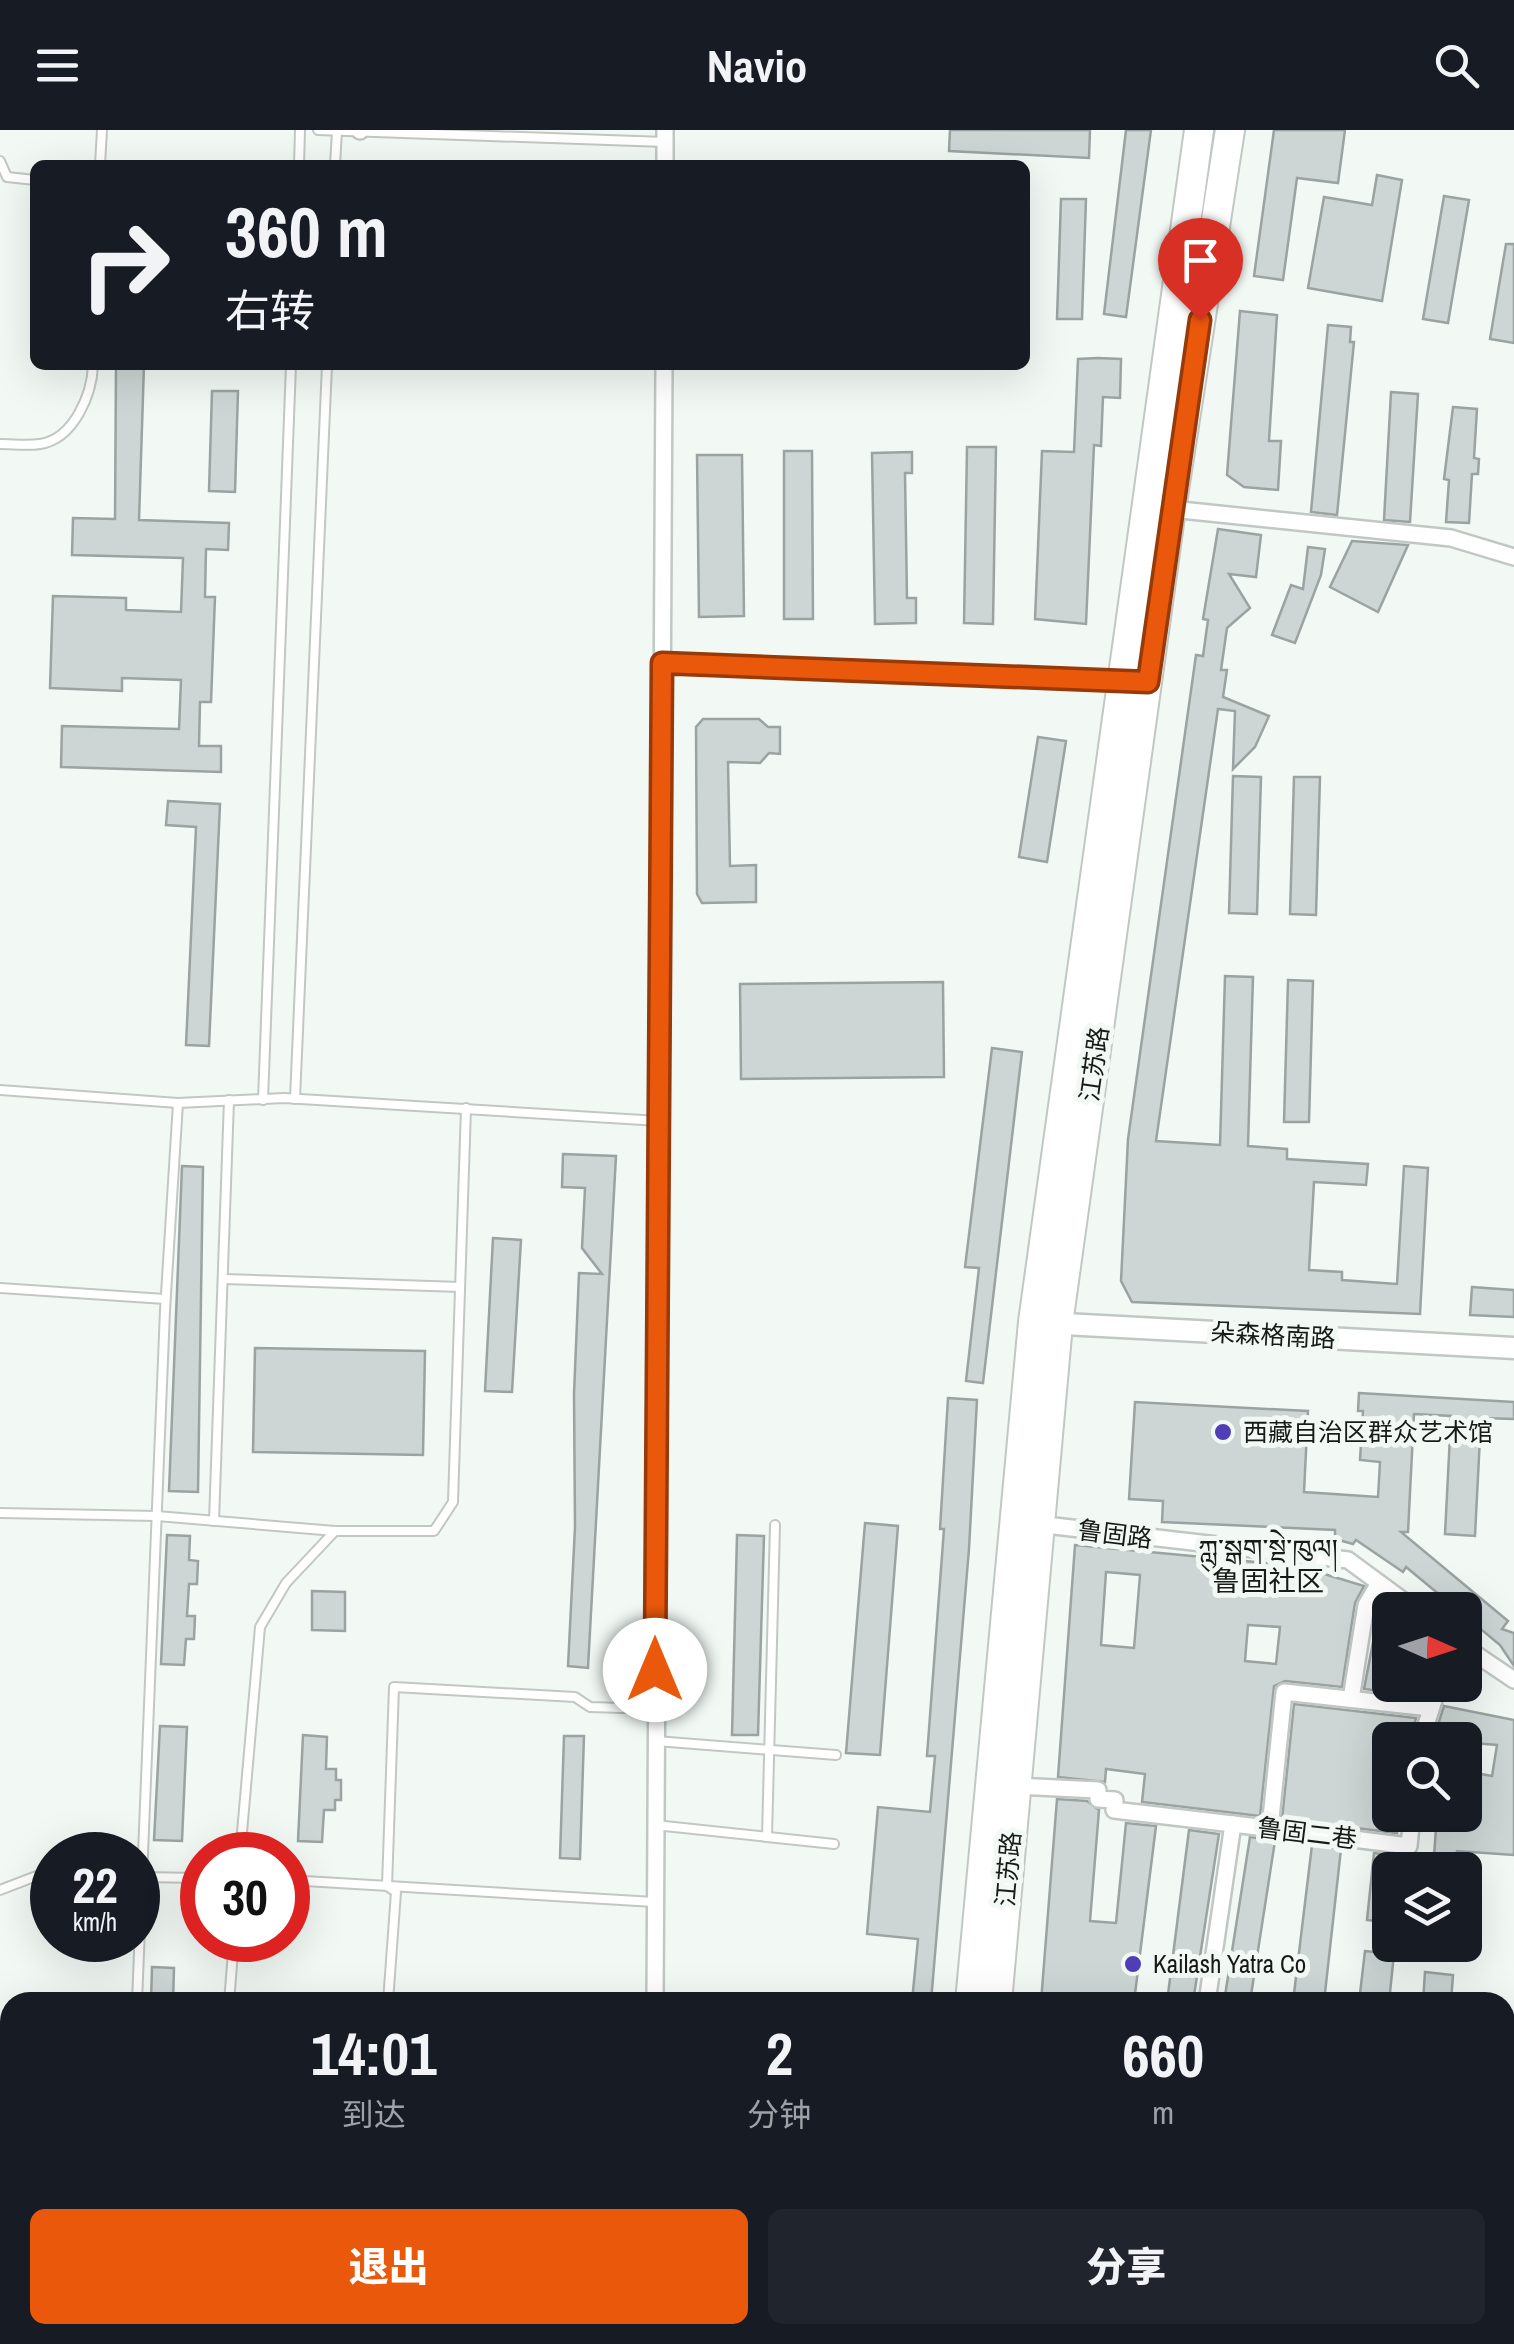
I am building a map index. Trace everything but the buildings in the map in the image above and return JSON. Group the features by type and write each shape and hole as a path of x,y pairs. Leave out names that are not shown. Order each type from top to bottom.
{"highway":[{"name":"江苏路","path":"971,1992 1045,1323 1134,682 1199,130"},
{"name":"江苏路","path":"1134,682 1171,509 1230,130"},
{"name":"江苏路","path":"997,1992 1038,1524 1045,1323"}],"street":[{"path":"655,1992 664,370"},
{"path":"1171,509 1451,538 1514,557"},
{"path":"662,663 1134,682"},
{"name":"朵森格南路","path":"1045,1323 1514,1348"},
{"name":"鲁固路","path":"1038,1524 1348,1560 1392,1592"},
{"path":"1379,1582 1366,1605 1351,1700 1430,1708"},
{"path":"1482,1658 1514,1680"},
{"name":"鲁固二巷","path":"1271,1822 1284,1692 1351,1700"},
{"path":"1426,1722 1432,1702"},
{"name":"鲁固二巷","path":"1015,1786 1098,1790 1098,1799 1116,1800 1114,1810 1233,1824 1271,1822 1409,1846 1410,1832"},
{"name":"鲁固二巷","path":"1208,1992 1233,1824"}],"lane":[{"path":"100,160 102,130"},
{"path":"299,160 300,130"},
{"path":"318,130 665,136"},
{"path":"335,160 336,131"},
{"path":"0,161 7,177 30,179"},
{"path":"0,444 42,444 58,436 74,420 92,388 93,370"},
{"path":"262,1100 291,370"},
{"path":"296,1098 326,370"},
{"path":"0,1090 178,1103 296,1098 659,1120"},
{"path":"214,1521 229,1100"},
{"path":"142,1832 165,1299 178,1103"},
{"path":"0,1513 157,1516 335,1531 434,1530 453,1502 466,1108"},
{"path":"223,1279 460,1286"},
{"path":"0,1288 165,1299"},
{"path":"767,1837 775,1525"},
{"path":"242,1832 260,1627 286,1582 335,1531"},
{"path":"387,1886 394,1686 575,1696 590,1707 655,1709"},
{"path":"654,1741 836,1755"},
{"path":"654,1825 834,1844"},
{"path":"0,1890 30,1878"},
{"path":"310,1881 654,1902"},
{"path":"387,1886 396,1892 389,1992"},
{"path":"137,1992 138,1962"},
{"path":"231,1992 233,1962"}],"place":[{"name":"西藏自治区群众艺术馆","path":"1223,1432"},
{"name":"Kailash Yatra Co","path":"1133,1964"}],"district":[{"name":"ཀླུ་སྒུག་སྡེ་ཁུལ། 鲁固社区","path":"1268,1565"}],"route":[{"path":"655,1670 662,663 1148,682 1200,320"}]}
